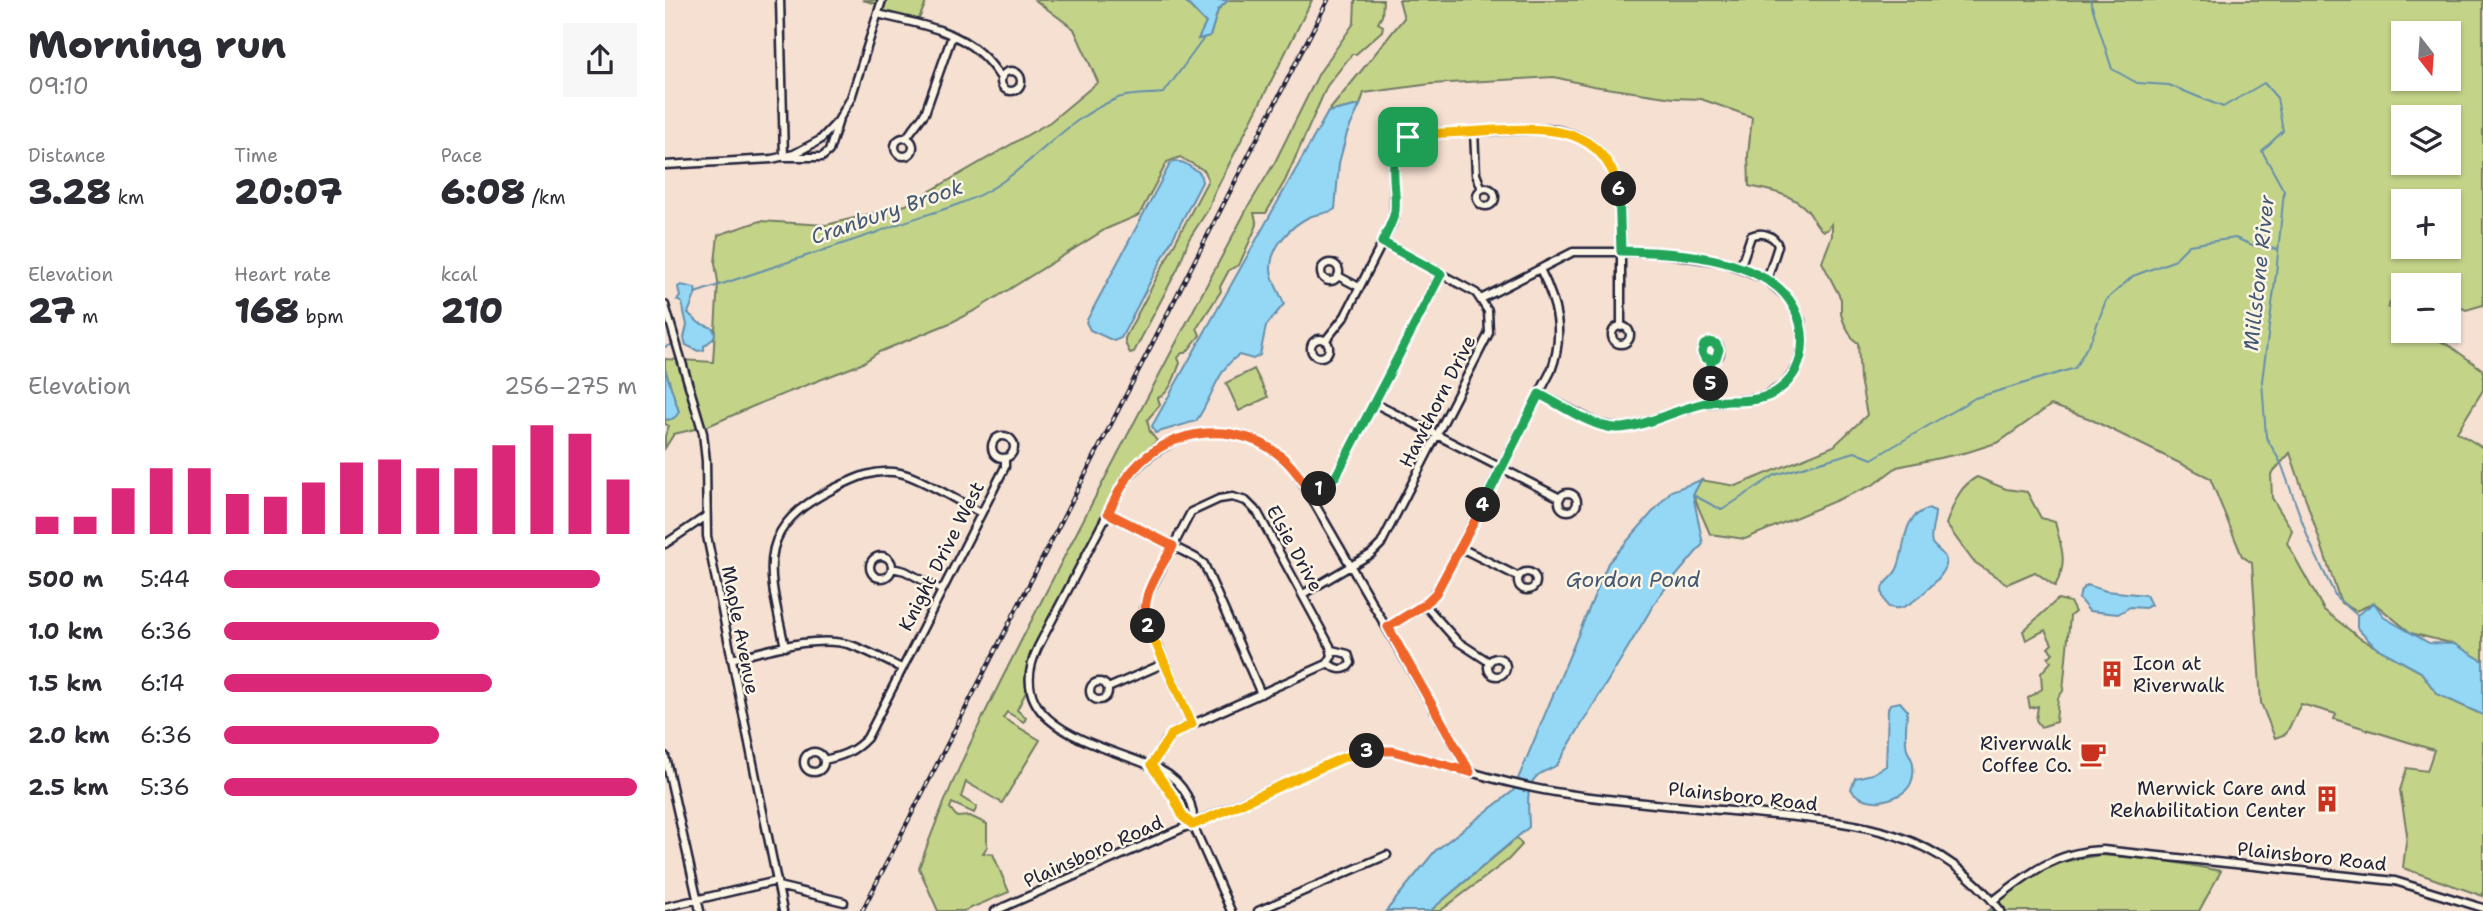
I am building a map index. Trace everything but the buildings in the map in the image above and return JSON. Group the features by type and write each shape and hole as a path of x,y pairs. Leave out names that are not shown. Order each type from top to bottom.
{"street":[{"path":"780,0 785,157"},
{"path":"665,164 785,157 813,158 827,154 838,121 851,98 881,0"},
{"path":"878,14 940,30 952,36 979,52 1002,78"},
{"path":"906,138 925,113 952,36"},
{"path":"785,157 820,140 838,121"},
{"path":"1325,341 1343,318 1395,211 1394,158 1399,144 1415,135 1473,131 1552,129 1573,135 1591,145 1606,161 1618,186 1621,207 1621,327"},
{"path":"1473,131 1476,174 1482,189"},
{"path":"1740,268 1751,236 1771,236 1778,246 1767,280"},
{"path":"1382,242 1470,289 1481,299 1573,252 1664,253 1719,261 1767,280 1785,294 1799,315 1803,340 1799,364 1784,385 1767,396 1711,402 1630,427 1616,428 1598,424 1539,394"},
{"path":"1388,627 1425,604 1440,586 1554,364 1559,332 1554,300 1540,268"},
{"path":"1311,493 1327,485 1336,476 1441,274"},
{"path":"1338,276 1359,287"},
{"name":"Hawthorn Drive","path":"1303,594 1373,553 1383,542 1487,337 1489,315 1481,299"},
{"name":"Maple Avenue","path":"665,305 703,438 705,517 783,911"},
{"path":"1711,359 1711,402"},
{"path":"1374,403 1560,498"},
{"path":"1193,825 1194,812 1180,785 1168,773 1061,730 1043,714 1031,687 1031,670 1035,653 1128,477 1147,456 1169,443 1198,433 1234,434 1258,441 1288,463 1311,493 1350,567 1388,627 1470,772"},
{"name":"Knight Drive West","path":"824,760 844,756 857,749 867,738 1005,467 1005,458"},
{"path":"785,647 771,575 772,556 783,526 810,500 853,479 886,470 904,473 981,513"},
{"name":"Elsie Drive","path":"1151,765 1171,735 1192,724 1328,663 1342,670 1347,669 1351,663 1348,654 1332,650 1257,511 1242,499 1227,497 1196,508 1187,518 1147,596 1144,608 1146,619 1192,724"},
{"path":"1108,513 1197,559 1205,566 1261,694"},
{"path":"665,544 705,517"},
{"path":"1461,548 1519,577"},
{"path":"892,568 905,571 941,590"},
{"path":"1425,604 1457,641 1489,662"},
{"path":"731,659 808,643 849,644 901,668"},
{"path":"1328,663 1332,650"},
{"path":"1108,688 1165,663"},
{"name":"Plainsboro Road","path":"995,911 1359,752 1393,751 1533,788 1599,798 1830,820 1884,831 1939,855 1966,874 1993,901 2047,862 2075,853 2103,850 2395,881 2483,908"},
{"path":"665,756 700,911"},
{"path":"1151,765 1174,798 1183,817 1193,825 1231,911"},
{"path":"1258,911 1387,855"},
{"path":"665,907 777,884 844,902"},
{"path":"1993,901 2001,911"}],"green space":[{"path":"862,0 927,0 918,21 875,11 878,4"},
{"path":"1035,0 1184,0 1206,23 1199,39 1210,36 1218,10 1228,0 1312,0 1134,352 1130,353 1125,338 1208,180 1205,171 1180,157 1167,162 1139,215 1106,229 976,310 879,352 861,364 708,426 674,434 665,448 665,436 669,426 665,424 665,419 668,420 679,412 665,369 665,359 713,362 718,235 760,221 826,225 906,205 1050,122 1098,82 1074,29"},
{"path":"1355,0 1383,0 1382,16 1378,23 1383,26 1382,31 1356,54 1352,54 1327,86 1285,181 1266,213 1254,213 1257,225 1239,265 1229,270 1220,287 1221,291 1197,328 1200,335 1186,353 1182,353 1178,358 1180,363 1172,383 1158,398 1160,405 1147,420 1150,432 1157,441 1126,470 1029,656 1027,690 1017,710 1026,718 1024,722 1007,712 1003,718 1040,740 1002,803 966,782 961,797 977,807 974,813 952,803 950,808 957,817 970,816 987,824 987,847 983,853 993,854 1009,892 964,911 938,911 919,868 976,731 1094,500 1248,207 1275,162 1319,73 1354,23"},
{"path":"1399,0 2483,0 2483,305 2466,310 2461,308 2461,273 2391,273 2391,301 2388,307 2391,309 2391,343 2444,343 2483,370 2483,390 2457,432 2483,448 2483,661 2454,644 2411,633 2374,603 2356,611 2341,603 2290,453 2271,474 2272,498 2292,530 2287,543 2324,610 2361,639 2421,672 2437,694 2483,715 2483,896 2403,868 2407,834 2400,790 2407,768 2427,771 2434,750 2334,719 2336,714 2301,704 2286,734 2275,738 2261,703 2252,563 2242,556 2210,478 2088,418 2051,405 1999,442 1968,452 1897,467 1873,485 1745,539 1710,534 1693,495 1701,480 1736,486 1834,446 1867,415 1860,379 1858,343 1844,323 1841,299 1822,262 1832,236 1832,223 1823,231 1806,209 1794,199 1749,186 1748,155 1752,117 1701,99 1673,98 1554,77 1431,84 1364,93 1360,105 1328,112 1404,18"},
{"path":"1254,369 1268,397 1239,411 1226,383"},
{"path":"1977,477 2006,489 2027,492 2041,518 2055,522 2063,562 2055,586 2035,572 2007,584 1973,561 1946,524 1961,491"},
{"path":"2058,599 2070,602 2075,612 2070,616 2063,691 2058,698 2056,722 2041,727 2036,720 2038,706 2030,708 2028,698 2042,689 2041,673 2051,662 2048,658 2053,653 2048,648 2052,644 2045,630 2026,640 2023,631"},
{"path":"1517,838 1522,845 1508,860 1440,911 1430,911"},
{"path":"2100,855 2162,860 2221,871 2199,911 1988,911 2026,881 2051,866"}],"water":[{"path":"1184,0 1228,0 1218,10 1210,36 1198,39 1206,23"},
{"path":"1360,105 1347,133 1339,163 1335,209 1302,221 1289,231 1274,252 1271,273 1284,304 1266,326 1260,355 1253,359 1239,355 1231,361 1196,421 1155,433 1152,426 1328,112"},
{"path":"1175,161 1200,173 1202,182 1121,338 1114,341 1090,330 1086,322 1170,164"},
{"path":"681,285 695,288 696,293 688,313 699,323 713,328 713,339 704,346 704,350 698,351 686,345 684,338 687,325 682,303 677,300 680,297 678,287"},
{"path":"665,369 679,412 669,419 665,419"},
{"name":"Gordon Pond","path":"1701,480 1693,495 1703,544 1659,596 1557,765 1539,774 1533,781 1528,800 1529,827 1430,911 1386,911 1435,851 1513,791 1608,563 1671,491"},
{"path":"1928,509 1935,512 1931,541 1945,558 1944,570 1933,584 1911,603 1898,608 1888,607 1882,595 1883,586 1897,569 1913,519"},
{"path":"2087,585 2106,591 2146,595 2151,605 2145,608 2130,607 2118,614 2089,611 2079,599 2081,590"},
{"path":"2374,603 2385,618 2429,643 2454,644 2483,661 2483,715 2437,694 2421,672 2375,647 2357,628 2357,615"},
{"path":"1900,702 1907,710 1906,740 1913,763 1912,780 1906,790 1895,797 1881,801 1864,799 1851,789 1855,778 1872,774 1886,766 1888,709 1890,704"}],"waterway":[{"name":"Millstone River","path":"2090,0 2112,69 2137,83 2169,85 2223,107 2264,83 2277,98 2283,131 2262,151 2284,191 2262,381 2266,437 2281,463 2310,543 2336,597 2357,615"},
{"name":"Cranbury Brook","path":"695,293 976,197 1021,168 1081,118 1098,108 1127,96 1164,93 1204,38"},
{"path":"1693,495 1722,510 1775,475 1855,452 1872,459 1975,398 2075,368 2092,338 2106,300 2133,276 2173,261 2189,245 2235,238 2255,246 2277,249"},
{"name":"Cranbury Brook","path":"665,347 674,344"}],"railway":[{"path":"862,911 1328,0"}],"place":[{"name":"Icon at Riverwalk","path":"2112,674"},
{"name":"Riverwalk Coffee Co.","path":"2093,754"},
{"name":"Merwick Care and Rehabilitation Center","path":"2327,799"}],"route":[{"path":"1408,137 1399,144 1395,154 1395,211 1392,224 1382,242 1441,274 1336,476 1327,485 1311,493 1299,475 1279,454 1258,441 1234,434 1198,433 1169,443 1147,456 1122,485 1108,513 1173,546 1147,596 1144,612 1192,724 1171,735 1151,765 1165,783 1183,817 1193,825 1359,752 1393,751 1470,772 1388,627 1425,604 1445,579 1539,394 1602,426 1627,428 1690,406 1711,402 1711,359 1716,358 1719,350 1716,344 1708,342 1702,352 1705,358 1711,359 1711,402 1755,400 1773,393 1792,376 1801,358 1803,340 1799,315 1789,299 1767,280 1719,261 1664,253 1621,251 1621,200 1616,180 1602,155 1580,138 1560,130 1545,128 1419,134 1408,137"}]}
